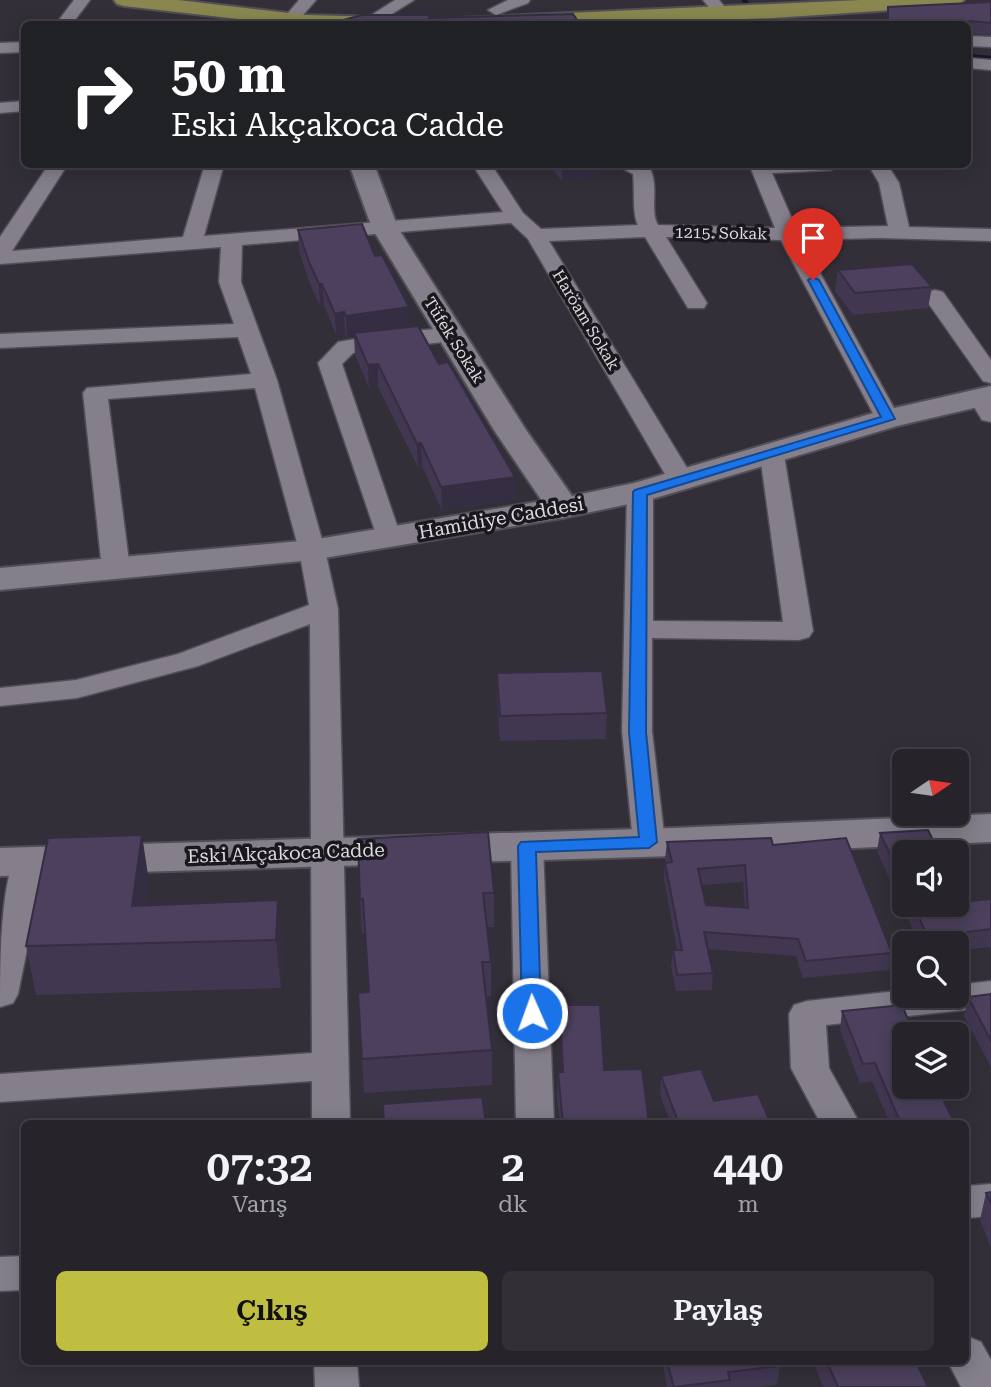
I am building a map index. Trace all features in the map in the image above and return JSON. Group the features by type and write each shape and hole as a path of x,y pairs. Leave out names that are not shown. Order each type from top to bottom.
{"main road":[{"path":"124,0 349,21"},
{"path":"532,21 773,12 954,0"}],"street":[{"path":"66,21 82,0"},
{"path":"370,21 406,0"},
{"path":"496,10 522,0"},
{"path":"971,41 991,42"},
{"path":"0,48 21,47"},
{"path":"971,64 991,65"},
{"path":"0,108 21,106"},
{"path":"0,256 56,168"},
{"path":"192,242 214,168"},
{"name":"Tüfek Sokak","path":"362,168 385,228 563,508"},
{"name":"Haröam Sokak","path":"484,168 516,217 536,236 682,481"},
{"path":"632,168 642,172 648,225 696,303"},
{"path":"760,168 788,234 888,419"},
{"path":"880,168 889,183 900,233"},
{"path":"0,256 516,217"},
{"name":"1215. Sokak","path":"536,236 648,225 788,234 991,235"},
{"path":"232,239 230,282 265,380 312,550 324,609 331,1120"},
{"path":"935,297 988,396"},
{"path":"0,341 246,330"},
{"path":"388,537 330,363 346,347 396,339 451,335"},
{"path":"116,569 95,393 265,380"},
{"name":"Hamidiye Caddesi","path":"0,579 312,550 563,508 682,481 888,419 988,396"},
{"path":"637,629 799,631 772,455"},
{"path":"640,492 638,732 649,842"},
{"path":"0,697 77,689 188,660 324,609"},
{"name":"Eski Akçakoca Cadde","path":"14,861 649,842 991,828"},
{"path":"527,846 535,1120"},
{"path":"0,994 14,861"},
{"path":"839,1120 810,1068 807,1014 991,994"},
{"path":"0,1088 330,1066"},
{"path":"969,1202 991,1200"},
{"path":"0,1274 21,1273"},
{"path":"969,1361 983,1387"},
{"path":"336,1365 337,1387"}],"building":[{"path":"991,2 991,23 888,21 888,7"},
{"path":"573,14 578,21 340,21 362,15 430,15 429,18"},
{"path":"362,224 375,256 382,255 409,307 346,316 344,312 335,314 309,262 298,230"},
{"path":"912,264 932,287 855,293 838,270"},
{"path":"418,326 439,364 448,362 515,477 441,487 421,443 417,444 378,364 368,365 354,333"},
{"path":"602,671 607,713 500,716 497,673"},
{"path":"928,830 933,840 892,840 892,859 880,833"},
{"path":"488,832 494,893 483,893 491,962 482,962 492,1050 362,1059 358,993 369,992 363,899 360,900 358,839"},
{"path":"142,835 132,906 278,900 276,940 26,946 48,838"},
{"path":"771,838 773,845 846,838 892,953 806,961 798,939 704,932 713,973 677,975 673,950 682,950 665,863 672,862 667,842","holes":["745,865 748,908 706,905 698,869"]},
{"path":"991,899 991,929 969,932 925,931 919,917 969,917 969,901"},
{"path":"991,994 991,1041 969,999"},
{"path":"560,1005 600,1005 604,1070 642,1069 648,1120 563,1120 558,1072 563,1072"},
{"path":"892,1006 903,1008 909,1022 892,1022 892,1099 943,1099 953,1120 899,1120 875,1063 863,1064 842,1011"},
{"path":"701,1069 714,1101 758,1094 769,1120 678,1120 661,1076"},
{"path":"482,1097 485,1120 384,1120 383,1104"},
{"path":"668,1365 780,1366 728,1372 730,1380 674,1387"},
{"path":"828,1365 917,1365 928,1387 838,1387"}],"waterway":[{"path":"744,0 762,21"},
{"path":"971,56 991,58"}],"route":[{"path":"532,1013 527,846 649,842 638,732 640,492 888,419 813,280"}]}
